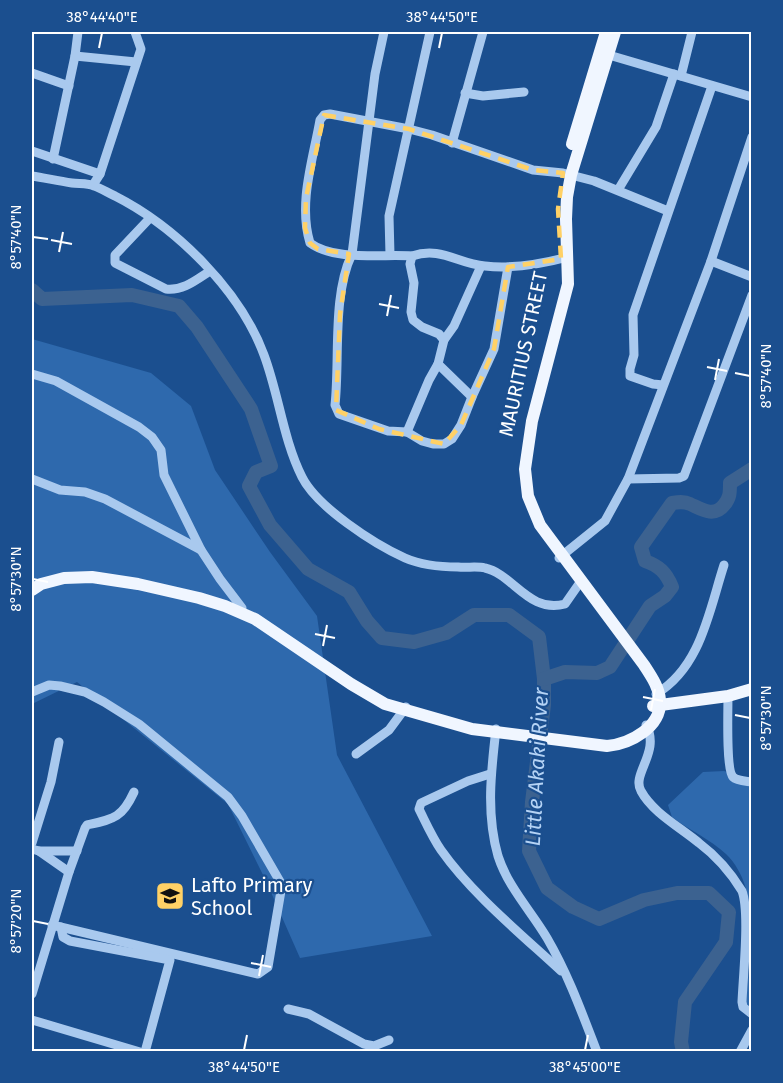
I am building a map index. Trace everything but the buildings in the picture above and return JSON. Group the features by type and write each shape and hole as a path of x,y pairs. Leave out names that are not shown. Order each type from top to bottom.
{"main road":[{"name":"MAURITIUS STREET","path":"604,54 606,32"},
{"name":"MAURITIUS STREET","path":"615,32 604,54 567,174 565,258 567,292 532,421 525,469 528,495 534,513 561,557 634,656 656,700"},
{"path":"32,585 49,577 92,573 180,589 242,608 380,697 405,709"},
{"path":"32,590 41,584 58,579 92,577 138,584 225,606 255,619 377,701 496,731 517,734 558,739 618,740 646,726 656,716 656,700 728,696 752,689"}],"street":[{"path":"53,159 75,57 78,32"},
{"path":"93,185 100,174 141,49 135,32"},
{"path":"384,32 375,74 352,254 346,268 340,314 336,410 339,414 379,429 406,432 422,441 444,444 452,439 462,425 494,349 508,267"},
{"path":"390,255 389,216 430,32"},
{"path":"452,143 483,32"},
{"path":"618,190 656,127 692,32"},
{"path":"604,54 752,97"},
{"path":"75,57 136,62"},
{"path":"32,73 69,86"},
{"path":"663,385 630,376 634,355 633,315 712,86"},
{"path":"465,93 483,96 524,92"},
{"path":"565,258 508,267 481,266 435,252 412,256 332,253 318,249 310,243 305,228 306,198 320,120 324,115 330,114 409,129 533,170 567,174 594,181 669,211"},
{"path":"561,557 606,521 628,479 711,261 752,137"},
{"path":"32,151 100,174"},
{"path":"32,176 93,185 125,201 176,237 210,271 245,314 253,329 264,356 299,468 308,486 324,504 360,532 407,559 433,566 490,570 542,604 556,606 565,604 580,583"},
{"path":"150,218 115,255 116,263 166,289 174,290 182,288 210,271"},
{"path":"412,256 414,283 411,312 413,320 422,327 439,334 444,340"},
{"path":"711,261 752,277"},
{"path":"406,432 438,364 444,340 454,326 481,266"},
{"path":"628,479 684,476 752,295"},
{"path":"438,364 472,397"},
{"path":"32,374 56,381 152,436 161,450 164,475 201,550 242,608"},
{"path":"32,479 60,490 85,492 105,499 201,550"},
{"path":"656,700 694,655 724,565"},
{"path":"32,692 54,685 77,690 104,702 139,724 228,797 242,816 282,885 268,967 258,974 57,926"},
{"path":"728,696 731,774 735,778 752,782"},
{"path":"356,754 389,730 405,709"},
{"path":"646,726 651,744 640,777 641,792 654,807 715,857 739,885 744,896 742,1002 752,1014"},
{"path":"496,731 490,774 490,799 499,857 512,886 546,937 567,976 597,1052"},
{"path":"32,843 51,782 58,742"},
{"path":"490,774 468,781 421,803 418,806 419,809 432,836 453,865 499,915 567,976"},
{"path":"32,994 57,926 69,872 87,825 102,822 123,813 134,792"},
{"path":"35,850 69,872"},
{"path":"35,850 77,851"},
{"path":"57,926 63,937 70,940 170,960 145,1052"},
{"path":"288,1009 309,1014 369,1049 389,1040"},
{"path":"32,1020 140,1052"},
{"path":"740,1052 752,1030"}],"highlighted area":[{"path":"324,115 409,129 533,170 563,173 558,209 561,259 508,267 494,349 461,425 444,444 379,429 336,410 340,314 349,254 318,249 310,243 305,228 306,198"}],"shaded area":[{"path":"32,339 151,373 191,406 215,470 270,552 317,616 337,755 432,936 300,958 266,881 228,804 77,682 32,704"},
{"path":"724,771 751,779 751,925 746,887 738,869 720,849 672,817 668,805 703,772"},
{"path":"751,939 751,1016 745,1010"}],"waterway":[{"name":"Little Akaki River","path":"32,290 42,299 132,295 179,306 197,327 251,409 271,466 256,472 249,486 270,525 308,569 349,592 367,621 382,638 414,642 446,633 474,615 509,615 539,637 544,679 544,705 532,802 529,851 547,888 573,907 599,919 644,900 677,893 709,893 729,912 726,942 685,1002 681,1042 683,1052"},
{"path":"544,679 565,672 597,673 610,667 650,606 665,596 672,587 662,570 645,561 641,547 672,503 686,502 707,511 716,511 727,500 730,483 752,469"}],"place":[{"name":"Lafto Primary School","path":"170,896"}]}
